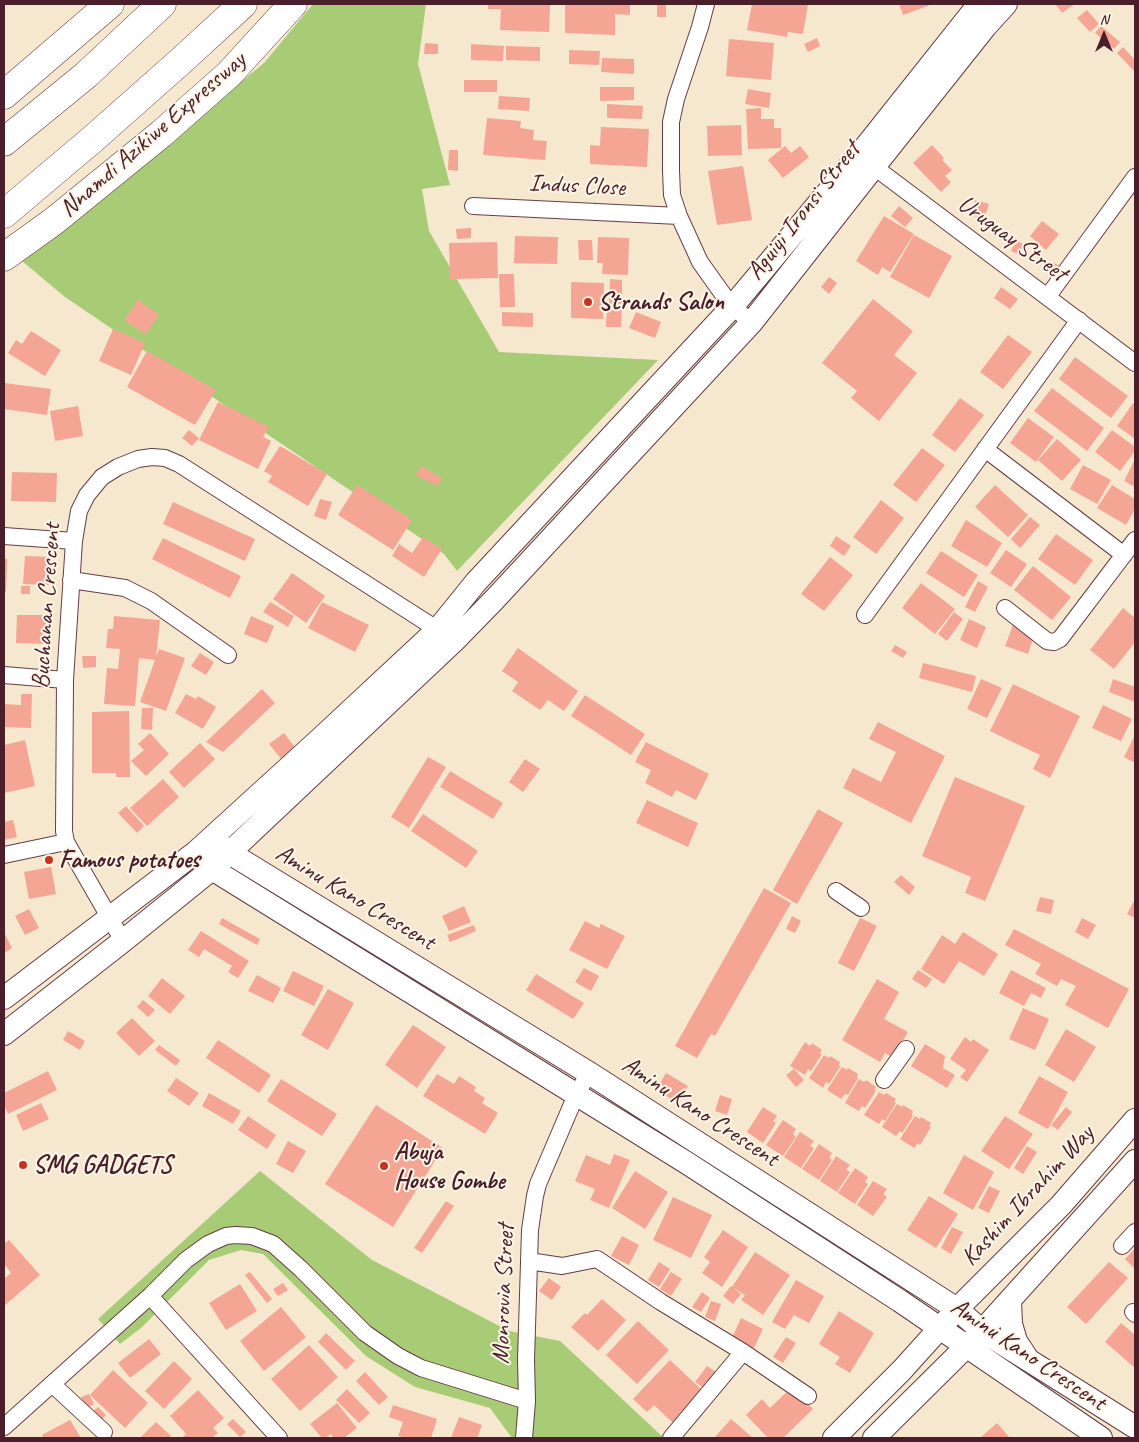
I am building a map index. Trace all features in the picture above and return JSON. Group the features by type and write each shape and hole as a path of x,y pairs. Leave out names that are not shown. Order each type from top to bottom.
{"highway":[{"path":"4,95 110,4"},
{"path":"4,142 86,74 162,4"},
{"name":"Nnamdi Azikiwe Expressway","path":"4,214 94,138 242,4"},
{"name":"Nnamdi Azikiwe Expressway","path":"4,258 54,221 161,134 229,74 293,4"}],"main road":[{"name":"Aguiyi Ironsi Street","path":"494,600 752,322 979,4"},
{"name":"Aguiyi Ironsi Street","path":"476,582 866,161 1006,4"},
{"name":"Aminu Kano Crescent","path":"446,635 476,582"},
{"name":"Aminu Kano Crescent","path":"4,998 196,852 220,845 446,635 494,600"},
{"name":"Aminu Kano Crescent","path":"4,1034 124,941 212,869 220,845"},
{"name":"Aminu Kano Crescent","path":"220,845 589,1073 957,1309 982,1331 1134,1424"},
{"name":"Aminu Kano Crescent","path":"196,852 212,869 687,1163 966,1346 1102,1438"},
{"name":"Kashim Ibrahim Way","path":"834,1438 902,1370 957,1309 1061,1205 1135,1120"},
{"path":"874,1438 982,1331 1135,1161"},
{"path":"1010,1300 1016,1341 1027,1359"},
{"path":"948,1364 961,1360 984,1358"}],"street":[{"path":"706,4 676,99 671,122 670,170 672,195 679,216 700,262 732,306 752,322"},
{"name":"Uruguay Street","path":"866,161 1135,363"},
{"path":"1048,296 1135,177"},
{"name":"Indus Close","path":"473,206 679,216"},
{"path":"865,615 1079,320"},
{"path":"985,449 1124,555"},
{"name":"Buchanan Crescent","path":"124,941 66,842 64,831 65,680 74,542 79,511 87,495 102,477 118,467 138,459 165,458 180,464 446,635"},
{"path":"4,536 74,542"},
{"path":"1005,608 1047,641 1054,642 1060,639 1135,540"},
{"path":"71,580 125,588 151,601 228,655"},
{"path":"4,675 65,680"},
{"path":"4,855 66,842"},
{"path":"836,891 861,908"},
{"path":"884,1080 906,1049"},
{"name":"Monrovia Street","path":"524,1438 530,1230 538,1184 576,1095 589,1073"},
{"path":"1122,1246 1135,1232"},
{"path":"4,1427 150,1296 186,1260 208,1244 226,1236 252,1236 273,1244 365,1333 398,1356 421,1368 526,1401"},
{"path":"529,1261 562,1266 597,1259 661,1302 743,1352 808,1396"},
{"path":"150,1296 279,1438"},
{"path":"671,1438 743,1352"},
{"path":"52,1384 104,1432"}],"green space":[{"path":"313,4 426,4 418,64 450,185 422,189 429,231 499,352 658,360 457,571 444,554 65,297 22,261 264,63"},
{"path":"260,1171 372,1260 509,1331 560,1341 664,1438 512,1438 490,1408 415,1387 366,1356 263,1254 241,1250 209,1260 141,1328 120,1344 98,1319"}],"building":[{"path":"488,4 550,4 549,32 500,30 501,9 488,9"},
{"path":"565,4 630,4 630,15 615,14 615,35 565,33"},
{"path":"657,4 666,4 666,17 657,17"},
{"path":"752,4 808,4 803,34 788,32 787,37 747,30"},
{"path":"899,4 933,4 903,15"},
{"path":"1055,4 1075,4 1062,13"},
{"path":"1087,10 1099,24 1090,32 1077,18"},
{"path":"1101,26 1120,42 1114,49 1095,33"},
{"path":"817,38 820,46 808,52 804,44"},
{"path":"729,39 774,43 771,80 726,76"},
{"path":"425,43 438,44 438,54 424,54"},
{"path":"471,44 504,46 503,61 471,60"},
{"path":"506,46 540,47 540,61 506,60"},
{"path":"1123,47 1135,60 1135,72 1117,53"},
{"path":"569,50 600,51 599,65 569,64"},
{"path":"602,58 634,59 634,74 601,72"},
{"path":"464,80 497,80 497,92 464,92"},
{"path":"600,87 634,87 634,100 600,101"},
{"path":"748,89 771,93 769,108 745,104"},
{"path":"499,96 530,98 529,111 498,109"},
{"path":"607,104 643,106 642,119 607,118"},
{"path":"761,108 761,119 774,119 774,128 781,128 781,148 748,149 746,109"},
{"path":"487,118 521,121 520,128 534,130 533,140 547,141 545,160 483,155"},
{"path":"741,125 742,155 708,156 707,126"},
{"path":"601,127 649,129 647,167 590,164 590,145 600,146"},
{"path":"932,145 944,158 942,160 952,170 945,176 951,182 941,192 913,163"},
{"path":"785,146 791,153 800,146 809,157 783,178 768,160"},
{"path":"449,150 458,150 458,171 448,170"},
{"path":"743,166 752,220 717,225 708,171"},
{"path":"975,200 989,204 984,219 970,215"},
{"path":"899,206 913,218 905,227 891,216"},
{"path":"884,216 914,234 890,272 882,267 878,275 856,261"},
{"path":"1042,221 1059,234 1046,250 1030,236"},
{"path":"471,228 471,238 457,239 456,229"},
{"path":"914,235 952,256 929,298 890,277"},
{"path":"515,236 558,237 557,264 514,263"},
{"path":"598,237 629,238 628,275 602,274 603,263 597,263"},
{"path":"578,240 592,240 593,260 579,260"},
{"path":"1016,240 1025,245 1020,255 1011,251"},
{"path":"497,242 498,278 450,279 449,243"},
{"path":"1052,262 1065,269 1060,279 1047,273"},
{"path":"499,274 514,274 515,307 500,307"},
{"path":"829,277 837,283 829,294 821,287"},
{"path":"610,279 622,280 622,304 609,304"},
{"path":"571,282 604,283 603,319 571,318"},
{"path":"1001,287 1018,299 1010,309 994,298"},
{"path":"873,299 913,331 894,355 917,373 879,421 851,398 857,391 822,363"},
{"path":"138,300 159,315 146,334 124,320"},
{"path":"607,310 622,310 621,327 606,327"},
{"path":"502,312 533,313 533,327 502,326"},
{"path":"636,312 661,322 655,338 629,328"},
{"path":"113,329 145,343 131,375 99,361"},
{"path":"31,331 61,350 45,376 8,353 16,340 22,344"},
{"path":"1008,335 1032,352 1003,389 980,372"},
{"path":"147,351 216,390 195,425 127,387"},
{"path":"1075,357 1128,396 1111,418 1059,379"},
{"path":"4,383 51,389 47,415 4,409"},
{"path":"1052,388 1104,428 1087,451 1034,411"},
{"path":"960,398 984,415 955,452 932,435"},
{"path":"218,402 269,427 263,437 271,441 258,469 199,440"},
{"path":"1133,403 1135,405 1135,439 1117,426"},
{"path":"78,406 83,436 55,441 50,411"},
{"path":"1028,418 1054,437 1036,462 1010,443"},
{"path":"189,430 199,438 192,446 182,438"},
{"path":"1112,430 1135,447 1135,451 1120,471 1095,452"},
{"path":"1057,439 1081,460 1062,481 1038,460"},
{"path":"280,446 327,474 308,506 268,482 272,476 264,471"},
{"path":"922,448 945,465 916,502 893,485"},
{"path":"1135,459 1135,487 1124,481"},
{"path":"1083,465 1111,480 1097,504 1070,489"},
{"path":"421,466 442,478 437,486 416,475"},
{"path":"12,472 57,473 56,502 11,501"},
{"path":"357,485 412,520 393,550 338,515"},
{"path":"995,485 1028,515 1008,537 975,507"},
{"path":"1112,485 1135,499 1135,509 1126,525 1097,508"},
{"path":"320,499 332,502 326,520 314,516"},
{"path":"881,500 904,518 876,554 853,537"},
{"path":"173,502 255,539 245,561 163,524"},
{"path":"1030,517 1040,525 1020,548 1011,539"},
{"path":"966,520 1002,543 987,567 951,546"},
{"path":"1056,534 1093,560 1075,585 1038,559"},
{"path":"836,536 851,546 844,556 830,546"},
{"path":"423,537 442,549 424,577 392,556 399,544 412,553"},
{"path":"163,538 241,576 230,598 152,559"},
{"path":"1006,550 1027,564 1011,587 990,573"},
{"path":"941,551 978,575 964,597 926,573"},
{"path":"25,556 50,557 49,585 23,584"},
{"path":"830,557 853,575 824,611 801,594"},
{"path":"4,559 7,559 6,592 4,592"},
{"path":"1033,566 1071,597 1052,620 1014,590"},
{"path":"292,573 325,596 306,623 273,599"},
{"path":"978,581 988,587 975,612 965,607"},
{"path":"921,583 955,609 935,634 902,608"},
{"path":"21,586 30,586 30,594 21,594"},
{"path":"270,602 294,616 288,627 263,612"},
{"path":"322,602 369,625 355,652 308,628"},
{"path":"1123,608 1135,618 1135,642 1114,669 1090,650"},
{"path":"954,612 963,619 947,641 938,634"},
{"path":"17,615 46,615 45,644 16,643"},
{"path":"114,616 160,620 156,657 159,649 185,658 166,711 140,702 155,660 139,658 135,706 104,704 107,668 118,669 120,649 106,648 108,629 113,629"},
{"path":"251,616 274,626 267,643 244,634"},
{"path":"969,619 986,627 977,648 960,640"},
{"path":"1013,625 1035,633 1028,654 1005,646"},
{"path":"895,645 907,652 903,658 891,651"},
{"path":"518,648 578,691 564,711 548,700 540,710 512,691 518,682 502,671"},
{"path":"200,653 214,662 206,675 191,666"},
{"path":"82,656 96,656 96,667 83,668"},
{"path":"923,663 976,676 972,692 919,678"},
{"path":"981,679 1002,688 987,718 967,709"},
{"path":"1113,679 1135,687 1135,702 1109,692"},
{"path":"1013,684 1080,716 1050,778 1033,769 1040,755 990,731"},
{"path":"262,689 275,703 223,752 206,742"},
{"path":"21,694 32,694 31,728 4,727 4,704 21,705"},
{"path":"186,694 196,699 198,696 216,707 203,729 175,713"},
{"path":"585,695 645,734 631,755 571,716"},
{"path":"1103,705 1132,719 1121,741 1092,728"},
{"path":"142,708 153,708 152,730 141,729"},
{"path":"129,711 130,777 116,777 116,773 92,773 92,712"},
{"path":"878,722 945,756 911,823 843,788 853,768 881,782 896,752 869,739"},
{"path":"150,733 169,754 146,776 131,761 144,750 138,744"},
{"path":"284,733 297,750 283,761 269,744"},
{"path":"1135,735 1135,763 1124,757"},
{"path":"25,740 35,786 4,793 4,745"},
{"path":"646,742 709,774 696,800 676,790 672,797 645,783 651,770 635,762"},
{"path":"200,743 215,759 184,788 169,772"},
{"path":"428,757 446,767 409,828 391,817"},
{"path":"525,759 540,769 523,792 509,782"},
{"path":"450,771 503,803 493,819 440,787"},
{"path":"955,777 1025,806 985,901 965,893 971,877 922,856"},
{"path":"163,779 179,797 147,826 130,808"},
{"path":"647,800 698,823 688,847 636,823"},
{"path":"126,806 144,826 137,833 118,813"},
{"path":"818,809 843,823 797,904 773,890"},
{"path":"423,814 478,851 466,868 411,831"},
{"path":"13,820 17,837 4,840 4,822"},
{"path":"51,867 56,894 29,899 24,872"},
{"path":"901,875 915,887 909,895 894,882"},
{"path":"764,888 791,903 715,1036 711,1034 697,1058 675,1046"},
{"path":"1040,897 1054,900 1051,914 1036,911"},
{"path":"1135,899 1135,918 1127,914"},
{"path":"464,906 471,922 449,931 442,916"},
{"path":"29,909 39,928 25,935 15,916"},
{"path":"792,916 801,921 795,933 786,929"},
{"path":"222,918 260,939 257,945 219,924"},
{"path":"860,918 877,926 854,971 838,963"},
{"path":"1082,918 1096,925 1088,939 1075,932"},
{"path":"585,921 599,928 601,924 625,936 607,969 569,950"},
{"path":"474,925 476,931 450,942 447,935"},
{"path":"1014,929 1129,989 1108,1028 1065,1005 1076,986 1061,979 1057,986 1035,974 1041,964 1005,945"},
{"path":"201,931 249,961 238,978 228,972 232,966 204,949 199,957 188,950"},
{"path":"4,932 12,948 4,953"},
{"path":"963,932 998,954 984,976 959,961 944,984 921,969 942,935 955,944"},
{"path":"584,968 599,976 591,991 575,982"},
{"path":"918,970 932,979 926,988 912,979"},
{"path":"1011,970 1046,988 1041,998 1031,993 1024,1006 999,993"},
{"path":"293,971 324,986 314,1006 283,991"},
{"path":"536,974 584,1003 573,1019 526,990"},
{"path":"257,975 281,988 273,1003 248,991"},
{"path":"162,978 185,996 170,1014 148,996"},
{"path":"877,979 899,992 884,1019 908,1032 893,1058 885,1053 880,1062 842,1040"},
{"path":"328,989 354,1003 328,1050 301,1035"},
{"path":"143,1000 155,1010 148,1017 137,1007"},
{"path":"1023,1008 1049,1019 1035,1050 1009,1039"},
{"path":"132,1018 155,1041 139,1056 116,1033"},
{"path":"413,1025 446,1047 417,1088 385,1065"},
{"path":"1066,1029 1096,1047 1074,1082 1045,1065"},
{"path":"68,1031 85,1041 80,1050 63,1040"},
{"path":"965,1037 971,1042 973,1039 989,1050 967,1082 960,1077 966,1070 950,1059"},
{"path":"218,1040 271,1075 259,1093 206,1058"},
{"path":"805,1042 810,1046 812,1043 822,1050 820,1053 822,1054 811,1071 808,1069 805,1075 790,1066"},
{"path":"925,1044 945,1056 943,1068 955,1075 947,1088 911,1066"},
{"path":"159,1045 180,1060 176,1066 155,1050"},
{"path":"824,1055 840,1062 840,1067 829,1084 826,1082 823,1088 809,1078"},
{"path":"628,1062 641,1067 638,1074 626,1070"},
{"path":"842,1067 858,1074 858,1078 848,1095 845,1094 841,1099 827,1090"},
{"path":"794,1069 804,1080 796,1087 786,1075"},
{"path":"48,1071 57,1090 8,1114 4,1105 4,1093"},
{"path":"666,1073 688,1086 678,1103 656,1090"},
{"path":"437,1074 454,1084 459,1076 476,1087 474,1091 485,1098 482,1103 498,1113 485,1134 423,1096"},
{"path":"1039,1076 1068,1092 1048,1129 1018,1113"},
{"path":"176,1078 199,1093 189,1106 167,1091"},
{"path":"281,1079 337,1114 322,1136 267,1101"},
{"path":"859,1079 864,1082 866,1080 876,1087 874,1090 876,1091 865,1108 862,1106 859,1111 845,1103"},
{"path":"879,1092 884,1095 886,1093 896,1099 894,1102 896,1103 885,1121 882,1119 879,1124 864,1115"},
{"path":"209,1093 241,1111 233,1124 202,1106"},
{"path":"720,1095 732,1099 727,1115 715,1111"},
{"path":"41,1103 49,1119 23,1131 16,1115"},
{"path":"897,1104 913,1111 913,1116 902,1133 900,1131 896,1136 882,1127"},
{"name":"Abuja House Gombe","path":"376,1105 443,1148 393,1227 325,1184"},
{"path":"763,1107 777,1116 773,1121 776,1123 763,1143 747,1132"},
{"path":"1066,1107 1072,1112 1058,1130 1051,1125"},
{"path":"248,1116 276,1135 267,1149 238,1130"},
{"path":"915,1116 931,1123 929,1126 931,1127 920,1145 918,1143 914,1148 900,1139"},
{"path":"1005,1116 1033,1134 1009,1169 981,1151"},
{"path":"783,1120 796,1129 793,1134 796,1137 783,1156 766,1145"},
{"path":"800,1132 814,1141 810,1146 814,1148 801,1168 784,1157"},
{"path":"288,1141 306,1151 293,1173 276,1164"},
{"path":"819,1144 832,1153 829,1158 832,1160 819,1180 802,1169"},
{"path":"1027,1146 1037,1152 1023,1174 1014,1168"},
{"path":"614,1154 630,1160 609,1208 590,1200 595,1189 575,1181 586,1155 610,1165"},
{"path":"964,1155 994,1172 973,1210 943,1193"},
{"path":"836,1156 850,1165 846,1170 850,1172 837,1192 820,1181"},
{"path":"855,1168 868,1177 865,1182 868,1184 855,1204 838,1193"},
{"path":"635,1171 668,1192 645,1229 612,1208"},
{"path":"873,1181 887,1189 883,1194 887,1197 873,1216 857,1205"},
{"path":"989,1186 1000,1191 989,1213 978,1208"},
{"path":"929,1196 958,1214 936,1248 907,1230"},
{"path":"673,1197 712,1215 691,1258 653,1240"},
{"path":"446,1201 454,1206 422,1253 414,1248"},
{"path":"952,1227 963,1232 951,1254 941,1248"},
{"path":"723,1230 748,1247 722,1287 702,1273 710,1262 704,1257"},
{"path":"622,1236 639,1245 629,1265 611,1256"},
{"path":"9,1240 40,1275 4,1306 4,1279 11,1273 4,1264 4,1244"},
{"path":"1135,1248 1135,1269 1125,1259"},
{"path":"755,1252 790,1275 763,1315 741,1300 745,1295 732,1287"},
{"path":"659,1262 670,1269 659,1287 648,1280"},
{"path":"1109,1262 1128,1278 1086,1324 1067,1307"},
{"path":"250,1272 272,1299 267,1303 245,1275"},
{"path":"671,1272 682,1279 671,1296 660,1289"},
{"path":"549,1278 561,1287 552,1300 539,1291"},
{"path":"796,1280 824,1296 809,1323 794,1315 785,1329 772,1322"},
{"path":"283,1283 288,1290 278,1296 273,1289"},
{"path":"240,1284 257,1311 226,1330 209,1303"},
{"path":"731,1286 741,1294 733,1304 723,1296"},
{"path":"702,1292 710,1298 701,1312 692,1307"},
{"path":"602,1299 626,1320 598,1351 571,1327 585,1313 587,1315"},
{"path":"711,1301 721,1304 715,1321 705,1317"},
{"path":"281,1307 306,1337 264,1371 240,1341"},
{"path":"839,1311 874,1333 850,1373 835,1364 840,1357 819,1344"},
{"path":"741,1318 763,1329 754,1348 732,1338"},
{"path":"638,1321 669,1350 637,1384 606,1355"},
{"path":"1121,1323 1135,1335 1135,1368 1105,1342"},
{"path":"326,1333 355,1361 346,1370 318,1342"},
{"path":"786,1337 796,1343 783,1363 773,1357"},
{"path":"149,1339 161,1354 130,1378 118,1363"},
{"path":"309,1345 338,1377 300,1411 271,1379"},
{"path":"670,1360 702,1390 673,1423 654,1405 647,1412 633,1399"},
{"path":"174,1361 192,1379 164,1409 145,1391"},
{"path":"707,1366 716,1372 704,1388 695,1382"},
{"path":"113,1370 148,1403 125,1428 90,1395"},
{"path":"365,1372 388,1397 379,1405 356,1381"},
{"path":"792,1387 813,1409 783,1438 768,1438 746,1415 762,1399 770,1408"},
{"path":"347,1389 370,1413 359,1423 336,1400"},
{"path":"198,1390 224,1418 213,1428 218,1433 212,1438 182,1438 186,1434 170,1416"},
{"path":"89,1394 94,1404 87,1408 81,1397"},
{"path":"337,1403 357,1428 344,1438 334,1438 331,1434 322,1438 310,1424"},
{"path":"393,1405 437,1419 431,1438 398,1436 403,1422 389,1417"},
{"path":"98,1407 106,1415 99,1422 90,1414"},
{"path":"459,1417 482,1425 477,1438 451,1438"},
{"path":"233,1419 246,1432 240,1437 227,1424"},
{"path":"731,1419 753,1438 714,1438"},
{"path":"70,1420 81,1438 44,1438 42,1435"},
{"path":"156,1422 171,1436 169,1438 140,1438"},
{"path":"997,1423 1010,1438 980,1438"}],"place":[{"name":"Strands Salon","path":"588,302"},
{"name":"Famous potatoes","path":"49,860"},
{"name":"SMG GADGETS","path":"23,1165"},
{"name":"Abuja House Gombe","path":"384,1166"}]}
